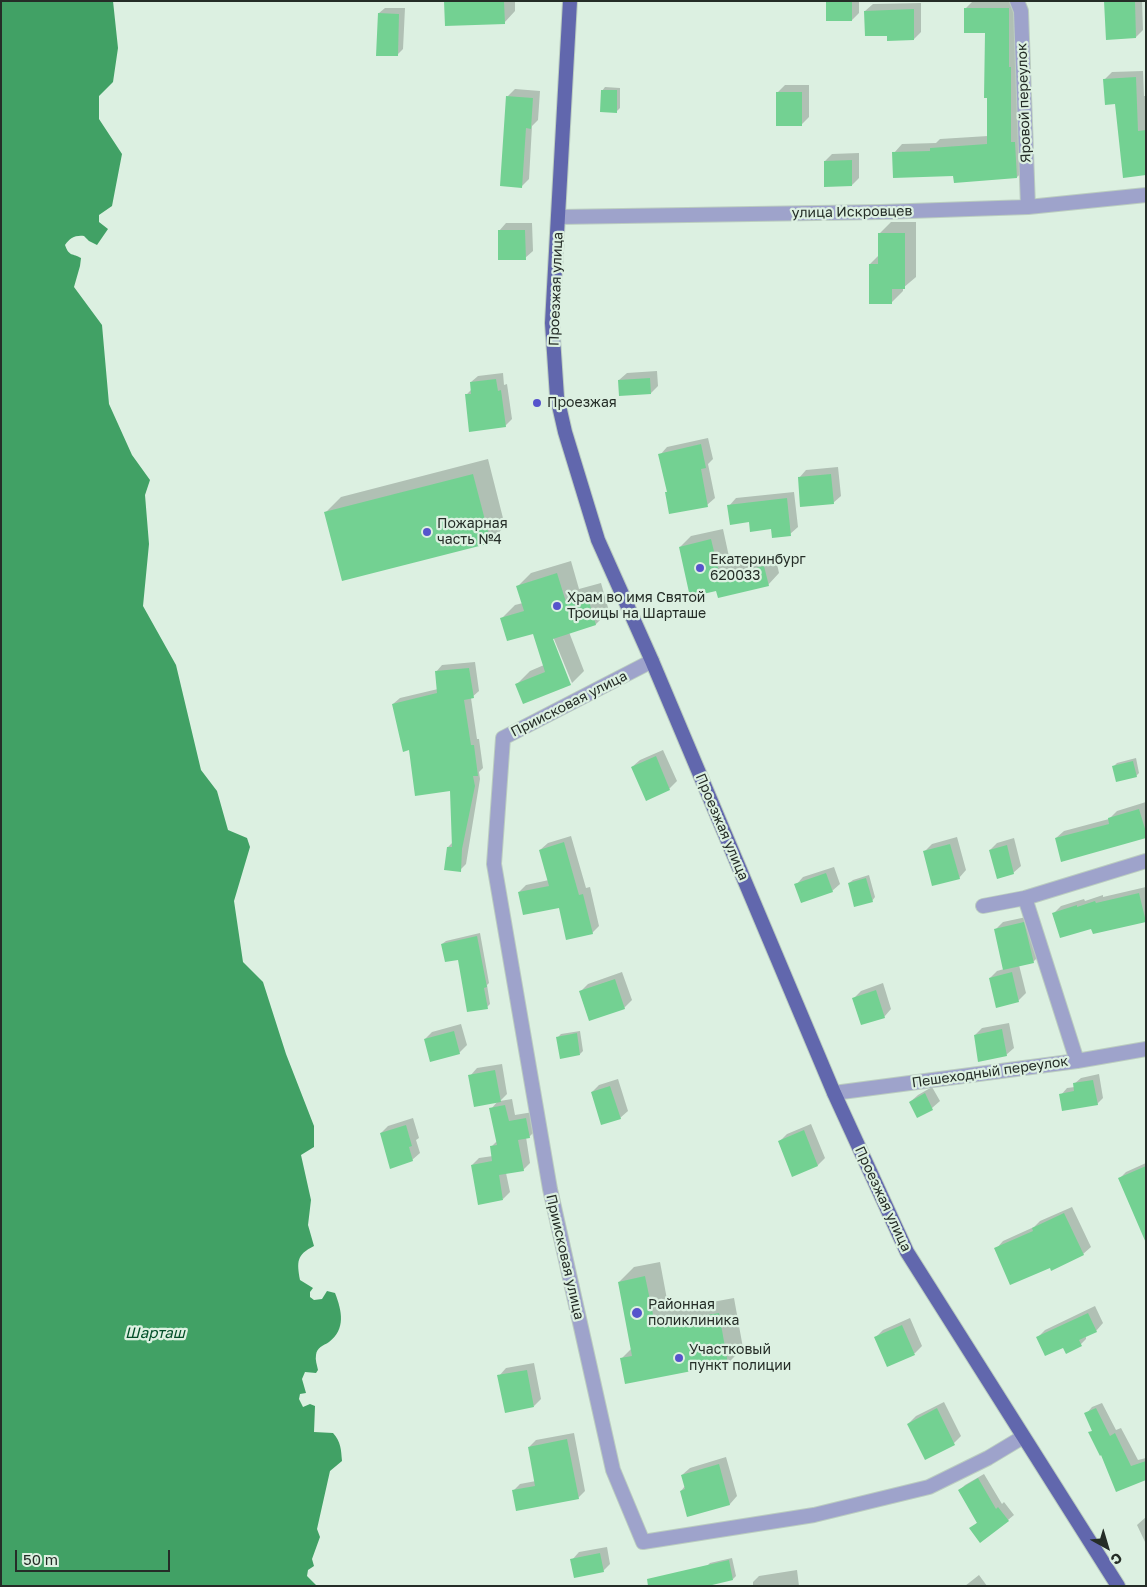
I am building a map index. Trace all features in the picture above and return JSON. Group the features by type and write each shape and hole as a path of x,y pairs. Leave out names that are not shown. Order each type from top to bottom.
{"main road":[{"name":"Проезжая улица","path":"570,1 552,324 557,397 565,432 598,540 652,661 834,1093 907,1252 1118,1586"}],"street":[{"name":"Яровой переулок","path":"1017,1 1022,11 1028,207"},
{"name":"улица Искровцев","path":"558,217 881,212 1028,207 1146,195"},
{"name":"Приисковая улица","path":"652,661 503,738 494,864 550,1189 613,1470 643,1542 814,1515 928,1487 988,1458 1023,1437"},
{"path":"983,906 1025,898 1146,861"},
{"path":"1025,898 1077,1061"},
{"name":"Пешеходный переулок","path":"834,1093 1077,1061 1146,1049"}],"water":[{"name":"Шарташ","path":"1,1 113,1 118,48 113,82 99,96 99,119 122,154 112,206 99,215 99,222 108,229 97,245 84,236 78,236 69,240 65,245 70,253 81,258 74,287 102,325 109,404 132,455 150,480 145,495 149,544 143,606 176,665 201,770 217,791 228,830 247,838 250,847 234,901 243,962 263,982 286,1054 314,1126 314,1147 301,1155 311,1200 308,1225 314,1246 301,1256 298,1264 299,1274 300,1280 313,1288 310,1292 310,1297 314,1300 322,1299 327,1291 335,1293 341,1319 340,1326 334,1337 319,1348 317,1352 318,1370 316,1373 305,1372 302,1379 306,1393 300,1394 299,1399 303,1407 310,1404 315,1406 314,1432 333,1433 336,1436 341,1449 342,1461 330,1471 317,1529 320,1537 312,1559 314,1566 308,1570 307,1576 317,1586 1,1586"}],"building":[{"path":"444,1 504,1 505,24 445,26"},
{"path":"826,1 852,1 852,21 826,21"},
{"path":"1104,1 1135,1 1136,38 1106,40"},
{"path":"964,8 1009,8 1011,142 1015,142 1017,178 954,183 953,176 893,178 892,152 930,151 930,148 987,144 987,98 984,98 985,33 964,33"},
{"path":"914,9 914,40 887,41 887,36 865,36 864,11"},
{"path":"378,13 399,14 398,56 376,56"},
{"path":"1136,77 1138,131 1146,130 1146,175 1123,178 1115,104 1105,105 1103,79"},
{"path":"601,90 617,90 617,113 600,112"},
{"path":"776,92 802,92 802,126 776,126"},
{"path":"506,96 533,98 531,129 526,128 522,188 500,186"},
{"path":"852,160 852,186 824,187 824,161"},
{"path":"498,230 525,230 526,260 498,260"},
{"path":"878,233 905,233 905,289 892,289 892,304 869,304 869,264 878,264"},
{"path":"650,378 651,394 619,396 618,380"},
{"path":"496,379 498,391 501,390 506,427 469,432 465,394 471,394 470,382"},
{"path":"701,444 706,468 701,469 708,507 669,514 665,492 667,492 658,454"},
{"path":"473,474 491,543 342,581 324,512"},
{"path":"831,474 834,504 800,507 798,477"},
{"path":"787,498 791,536 772,538 771,529 750,532 749,522 730,525 727,505"},
{"path":"711,539 720,576 764,566 769,586 718,598 716,591 690,597 679,547"},
{"name":"Храм во имя Святой Троицы на Шарташе","path":"557,573 566,602 587,595 596,625 553,639 571,685 523,704 515,684 545,672 533,634 507,641 500,618 524,611 516,586"},
{"path":"469,668 474,698 464,700 471,745 474,745 478,776 473,776 475,786 462,849 461,872 444,870 447,847 452,847 450,791 415,796 409,750 403,752 392,704 437,693 435,671"},
{"path":"656,756 670,790 646,801 631,767"},
{"path":"1133,761 1137,777 1116,782 1112,766"},
{"path":"1139,809 1146,838 1061,862 1055,838 1109,824 1108,818"},
{"path":"564,842 579,895 583,894 593,934 566,940 559,908 523,915 518,892 549,886 539,850"},
{"path":"950,844 960,879 932,886 923,851"},
{"path":"1007,845 1014,874 997,879 989,850"},
{"path":"826,873 833,892 801,903 794,884"},
{"path":"866,878 873,902 854,907 848,883"},
{"path":"1139,893 1146,922 1093,934 1091,929 1060,938 1052,913 1077,905 1077,907 1095,901 1096,903"},
{"path":"1024,922 1034,963 1003,970 994,929"},
{"path":"477,936 487,987 484,988 488,1009 467,1012 458,960 445,962 441,944"},
{"path":"1012,972 1019,1002 996,1008 989,978"},
{"path":"615,979 625,1009 589,1021 579,991"},
{"path":"876,990 885,1018 861,1025 852,998"},
{"path":"1002,1029 1007,1056 978,1062 974,1035"},
{"path":"454,1031 460,1054 430,1062 424,1039"},
{"path":"577,1033 580,1055 560,1059 556,1037"},
{"path":"495,1070 501,1102 474,1107 468,1075"},
{"path":"1093,1080 1098,1105 1062,1111 1059,1094 1074,1091 1073,1083"},
{"path":"610,1086 621,1119 601,1125 591,1092"},
{"path":"925,1093 933,1110 917,1118 909,1102"},
{"path":"505,1105 509,1121 526,1118 530,1138 518,1140 524,1171 499,1175 503,1200 478,1205 471,1165 492,1161 490,1146 497,1145 489,1108"},
{"path":"406,1125 412,1146 409,1147 413,1161 390,1169 380,1133"},
{"path":"804,1130 818,1166 792,1177 778,1141"},
{"path":"1146,1166 1146,1243 1118,1178"},
{"path":"1064,1213 1084,1255 1051,1271 1050,1268 1010,1285 994,1248 1033,1231 1032,1228"},
{"path":"645,1276 655,1324 719,1313 728,1364 625,1384 620,1358 632,1356 618,1282"},
{"path":"1088,1313 1097,1332 1079,1340 1082,1346 1066,1354 1063,1348 1045,1356 1036,1337"},
{"path":"902,1325 915,1355 887,1367 874,1337"},
{"path":"527,1370 534,1407 505,1413 497,1375"},
{"path":"937,1408 955,1445 925,1460 907,1424"},
{"path":"1096,1408 1110,1436 1115,1433 1131,1466 1146,1461 1146,1480 1116,1492 1101,1455 1088,1432 1092,1431 1084,1413"},
{"path":"567,1439 579,1499 516,1511 512,1490 535,1486 528,1447"},
{"path":"719,1464 730,1505 687,1517 680,1491 685,1489 681,1475"},
{"path":"978,1478 996,1509 998,1507 1009,1521 980,1543 969,1528 977,1523 958,1490"},
{"path":"600,1553 604,1572 574,1578 570,1559"},
{"path":"729,1560 733,1580 708,1586 648,1586 647,1579"}],"place":[{"name":"Проезжая","path":"537,403"},
{"name":"Пожарная часть №4","path":"427,532"},
{"name":"Екатеринбург 620033","path":"700,568"},
{"name":"Храм во имя Святой Троицы на Шарташе","path":"557,606"},
{"name":"Районная поликлиника","path":"637,1313"},
{"name":"Участковый пункт полиции","path":"679,1358"}]}
